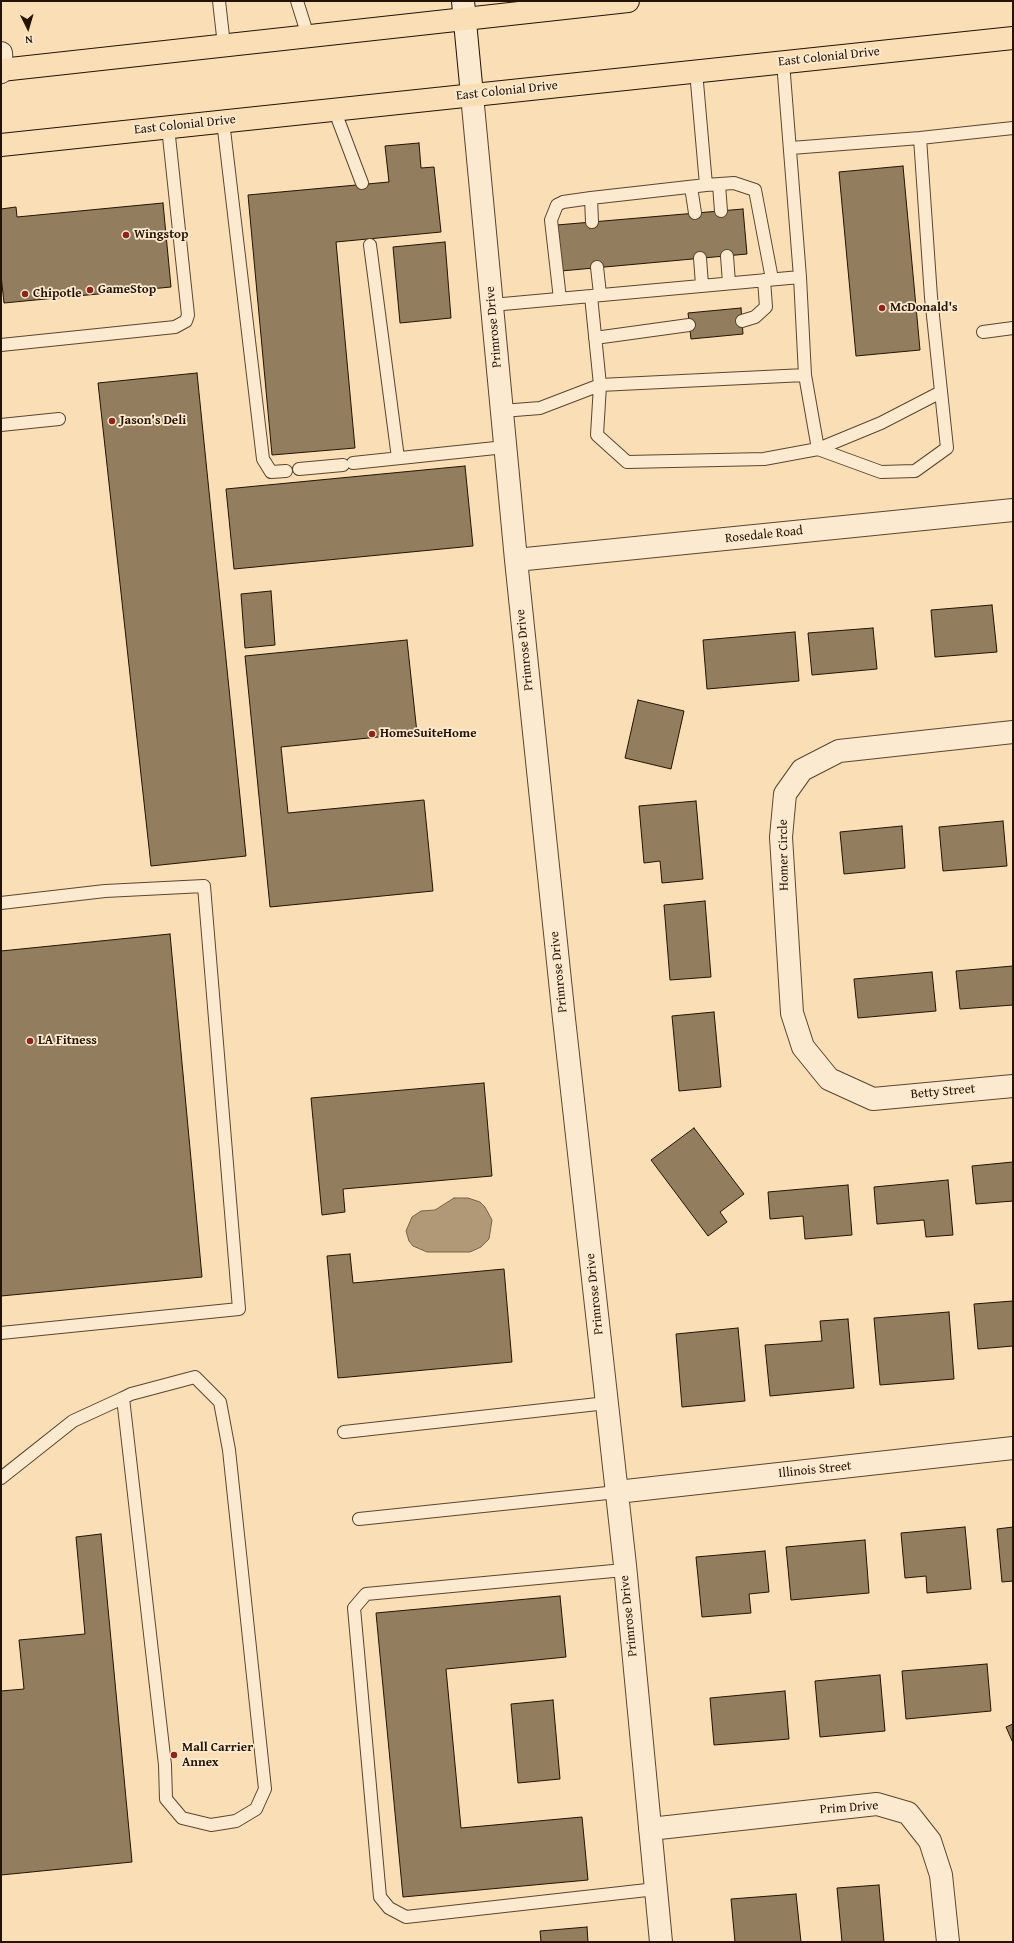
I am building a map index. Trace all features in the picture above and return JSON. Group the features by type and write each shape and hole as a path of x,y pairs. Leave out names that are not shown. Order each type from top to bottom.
{"highway":[{"path":"1,66 308,36 464,10 628,1"},
{"name":"East Colonial Drive","path":"1,145 1013,38"}],"street":[{"name":"Primrose Drive","path":"464,10 516,560 617,1492 661,1942"},
{"name":"Rosedale Road","path":"516,560 1013,510"},
{"name":"Homer Circle","path":"873,1099 829,1079 803,1047 792,1013 781,837 785,794 802,770 839,751 1013,732"},
{"name":"Betty Street","path":"873,1099 1013,1086"},
{"name":"Illinois Street","path":"617,1492 1013,1448"},
{"name":"Prim Drive","path":"650,1829 877,1804 908,1813 930,1841 941,1875 948,1942"}],"lane":[{"path":"219,1 224,45"},
{"path":"296,1 308,36"},
{"path":"783,62 791,148 805,375 818,449"},
{"path":"696,71 706,185"},
{"path":"334,109 362,183"},
{"path":"223,121 263,459 271,472 286,470"},
{"path":"1,345 175,327 186,321 188,315 168,127"},
{"path":"791,148 920,138 1013,128"},
{"path":"818,449 881,472 915,471 947,448 931,298 920,138"},
{"path":"560,299 552,220 556,205 563,202 591,198 734,183 755,190 768,280 766,307 755,317 742,321"},
{"path":"719,185 721,211"},
{"path":"691,187 694,213"},
{"path":"591,198 592,222"},
{"path":"370,245 398,458"},
{"path":"727,256 729,283"},
{"path":"700,258 702,285"},
{"path":"597,267 595,295 595,338 600,385 597,435 627,462 764,459 818,449 881,423 941,392"},
{"path":"492,305 800,277"},
{"path":"595,338 689,325"},
{"path":"983,332 1013,328"},
{"path":"502,411 540,408 600,385 805,375"},
{"path":"1,425 59,419"},
{"path":"299,469 505,447"},
{"path":"1,903 106,891 204,886 240,1309 1,1333"},
{"path":"1,1478 73,1421 131,1394 195,1377 220,1402 229,1450 265,1789 256,1809 236,1821 211,1825 182,1818 166,1799 165,1765 123,1398"},
{"path":"344,1432 607,1403"},
{"path":"360,1519 617,1492"},
{"path":"624,1570 366,1594 354,1608 380,1897 389,1908 406,1918 656,1889"}],"shaded area":[{"path":"454,1198 468,1198 480,1202 485,1207 492,1220 489,1239 481,1247 470,1252 427,1252 413,1246 409,1241 406,1231 412,1217 421,1211 435,1210"}],"building":[{"path":"419,143 421,168 434,167 441,232 336,242 355,448 272,455 248,195 389,182 385,146"},
{"path":"903,166 920,350 856,356 839,172"},
{"path":"163,203 171,287 4,303 1,275 1,209 16,207 17,217"},
{"path":"743,209 747,254 561,271 557,225"},
{"path":"445,242 451,318 400,323 393,247"},
{"path":"741,308 743,334 691,339 688,313"},
{"path":"197,373 246,856 151,866 98,383"},
{"path":"465,466 473,546 234,569 226,489"},
{"path":"271,591 275,645 245,648 241,594"},
{"path":"992,605 997,652 935,657 931,610"},
{"path":"873,628 877,669 812,675 808,633"},
{"path":"795,632 799,681 707,689 703,640"},
{"path":"407,640 417,733 281,747 288,813 424,800 433,891 270,907 245,656"},
{"path":"638,700 684,711 671,769 625,758"},
{"path":"696,801 703,879 662,883 660,861 644,863 639,806"},
{"path":"1003,821 1007,866 943,871 939,827"},
{"path":"902,826 905,868 844,874 840,832"},
{"path":"705,901 711,977 670,980 664,905"},
{"path":"170,934 202,1277 1,1296 1,951"},
{"path":"1013,966 1013,1005 960,1009 956,971"},
{"path":"932,972 936,1011 858,1018 854,979"},
{"path":"714,1012 721,1087 679,1091 672,1016"},
{"path":"484,1083 492,1176 343,1189 345,1212 322,1215 311,1098"},
{"path":"694,1128 744,1194 720,1212 727,1222 708,1236 651,1160"},
{"path":"1013,1162 1013,1201 976,1204 972,1166"},
{"path":"948,1180 953,1235 926,1237 924,1220 877,1224 874,1187"},
{"path":"848,1185 852,1235 805,1239 803,1216 770,1219 768,1192"},
{"path":"350,1254 353,1283 504,1269 512,1362 338,1378 327,1256"},
{"path":"1013,1301 1013,1346 978,1349 974,1304"},
{"path":"949,1312 954,1379 880,1385 874,1318"},
{"path":"848,1319 854,1388 770,1396 765,1345 822,1341 820,1321"},
{"path":"738,1328 745,1401 682,1407 676,1334"},
{"path":"965,1527 971,1589 927,1593 926,1576 905,1578 901,1533"},
{"path":"1013,1527 1013,1581 1002,1582 997,1529"},
{"path":"101,1534 132,1862 1,1875 1,1691 24,1689 19,1640 85,1634 76,1537"},
{"path":"865,1540 869,1593 791,1600 786,1547"},
{"path":"765,1551 769,1592 749,1594 751,1613 702,1617 696,1557"},
{"path":"560,1596 566,1657 446,1669 461,1828 582,1817 588,1880 403,1897 376,1613"},
{"path":"987,1664 991,1711 906,1719 902,1671"},
{"path":"880,1675 885,1731 820,1737 815,1681"},
{"path":"785,1691 789,1739 714,1745 710,1698"},
{"path":"553,1700 560,1779 518,1783 511,1704"},
{"path":"1013,1724 1013,1743 1006,1727"},
{"path":"879,1885 884,1942 842,1942 837,1888"},
{"path":"796,1894 801,1942 735,1942 731,1899"},
{"path":"587,1927 588,1942 541,1942 540,1931"}],"place":[{"name":"Wingstop","path":"126,235"},
{"name":"GameStop","path":"90,290"},
{"name":"Chipotle","path":"25,294"},
{"name":"McDonald's","path":"882,308"},
{"name":"Jason's Deli","path":"112,421"},
{"name":"HomeSuiteHome","path":"372,734"},
{"name":"LA Fitness","path":"30,1041"},
{"name":"Mall Carrier Annex","path":"174,1755"}]}
